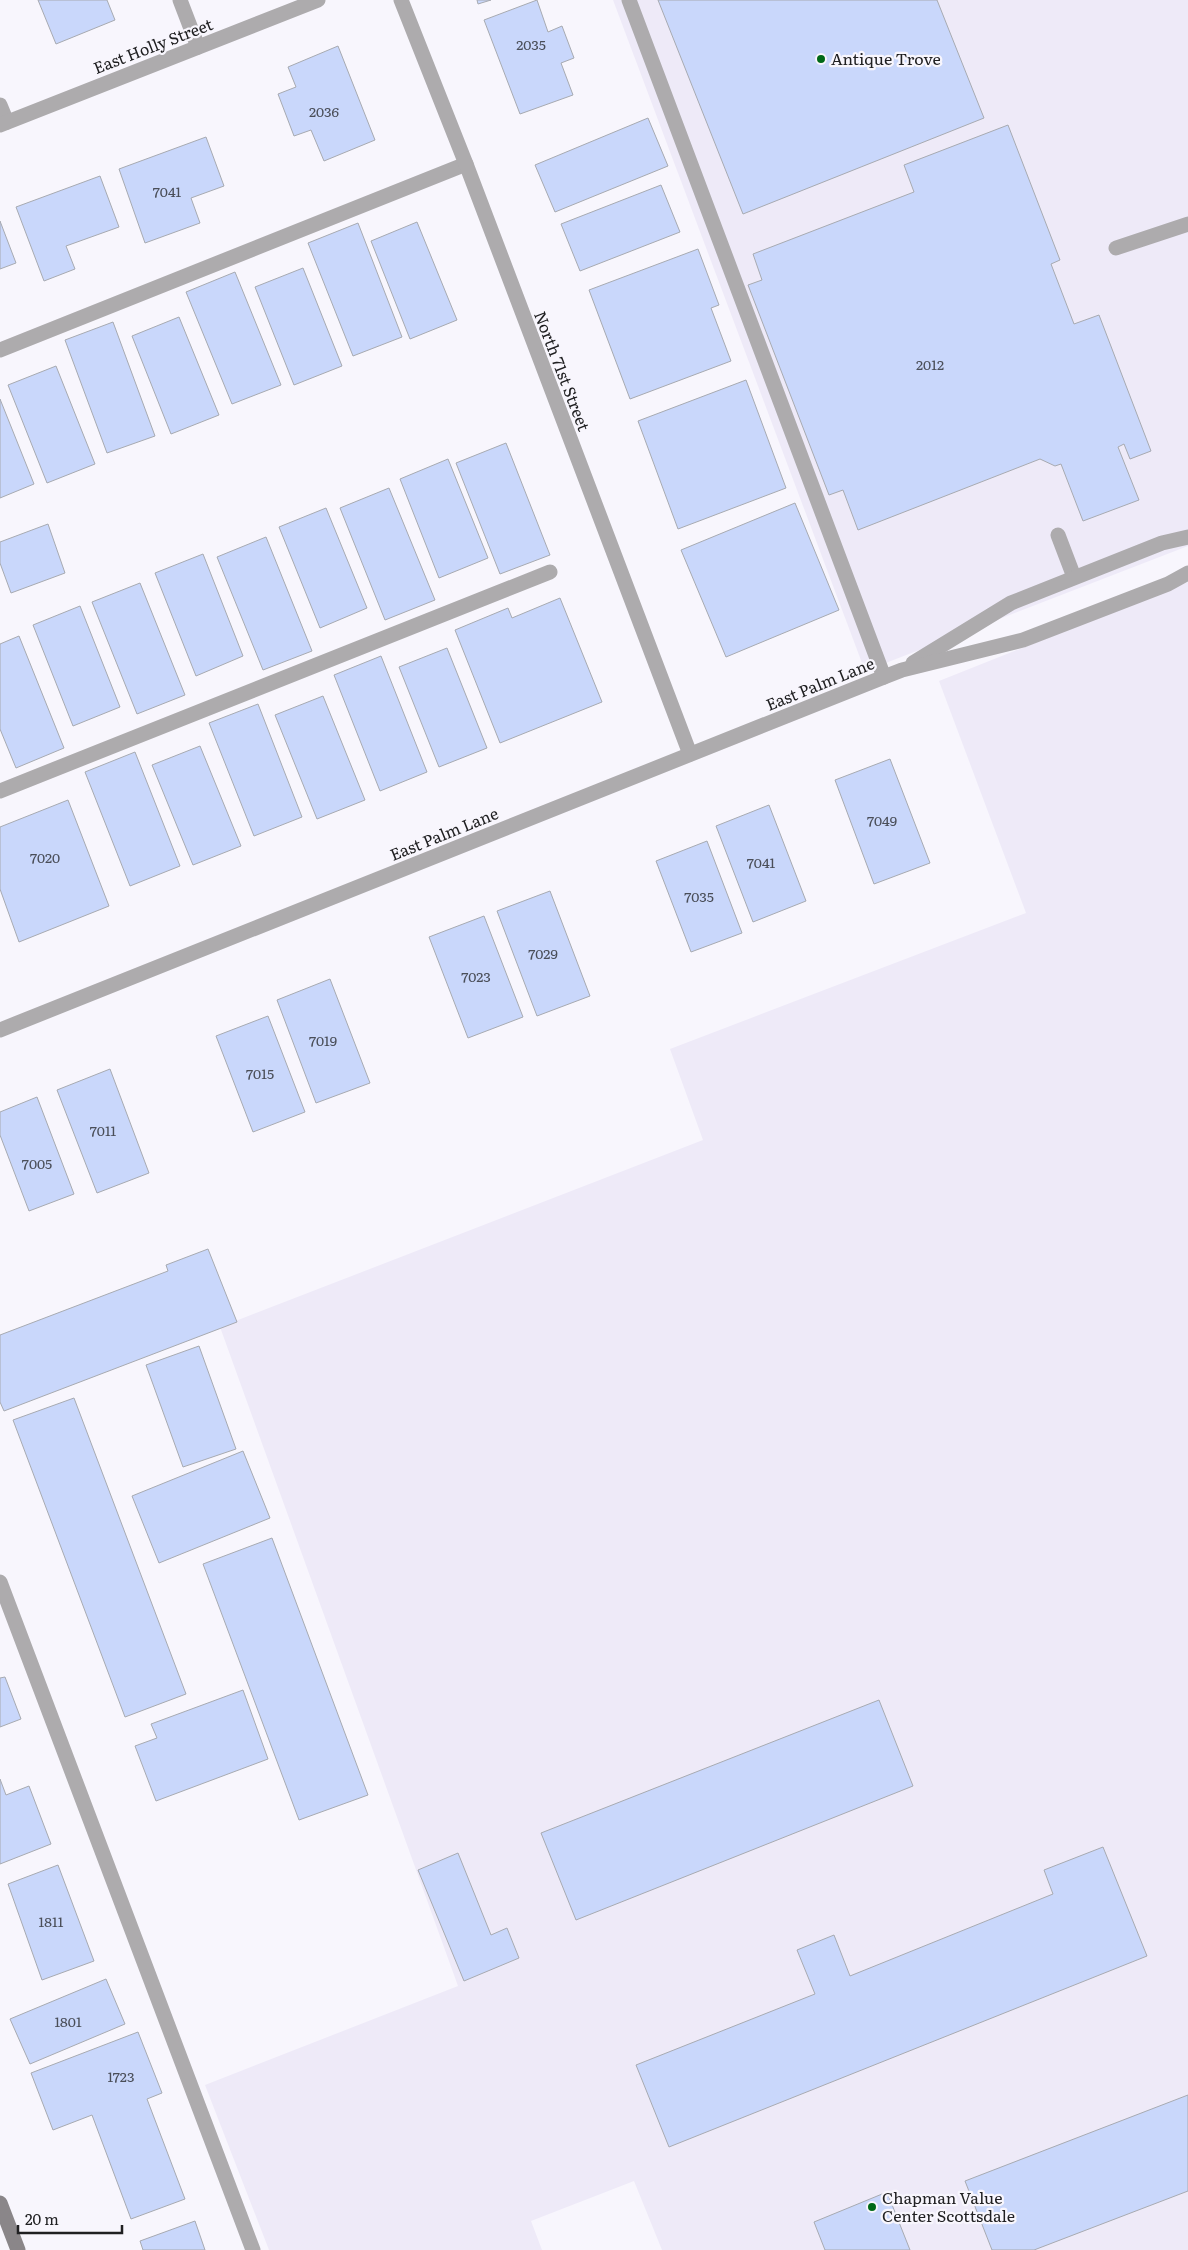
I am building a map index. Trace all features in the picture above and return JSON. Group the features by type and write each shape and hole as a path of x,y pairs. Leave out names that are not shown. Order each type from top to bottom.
{"street":[{"path":"180,0 198,47"},
{"name":"East Holly Street","path":"3,123 318,0"},
{"name":"North 71st Street","path":"401,0 466,164 690,754"},
{"path":"629,0 884,677"},
{"path":"0,105 3,123"},
{"path":"0,350 466,164"},
{"path":"1116,248 1188,224"},
{"path":"1058,535 1074,577"},
{"name":"East Palm Lane","path":"902,670 1010,603 1162,543 1188,537"},
{"path":"0,791 550,572"},
{"name":"East Palm Lane","path":"0,1030 902,670 1023,640 1168,584 1188,573"},
{"path":"0,1582 253,2250"},
{"path":"0,2205 18,2250"}],"shaded area":[{"path":"613,0 1188,0 1188,546 865,671"},
{"path":"1188,582 1188,2250 662,2250 634,2181 531,2221 542,2250 269,2250 205,2085 458,1986 220,1327 703,1140 670,1049 1026,913 939,681"}],"building":[{"path":"38,0 107,0 115,20 56,44"},
{"path":"477,0 491,0 478,4"},
{"path":"537,0 548,32 562,26 574,58 561,63 573,95 520,114 484,20"},
{"name":"Antique Trove","path":"658,0 937,0 984,118 743,214"},
{"path":"338,46 375,140 324,161 311,130 294,136 278,94 296,87 288,67"},
{"path":"648,118 668,166 555,212 535,165"},
{"path":"1008,125 1060,260 1051,264 1074,324 1099,315 1151,451 1130,459 1124,444 1118,447 1139,500 1083,521 1061,464 1055,466 1040,459 858,530 843,490 829,495 748,285 762,280 753,254 914,192 904,165"},
{"path":"206,137 224,186 191,198 200,223 145,243 119,169"},
{"path":"100,176 119,227 66,246 75,269 44,281 16,207"},
{"path":"661,185 680,232 580,271 561,224"},
{"path":"0,221 16,263 0,269"},
{"path":"417,222 457,320 410,339 371,241"},
{"path":"358,223 402,337 353,356 308,243"},
{"path":"698,249 719,305 711,308 731,361 630,399 589,290"},
{"path":"303,268 342,366 294,385 255,287"},
{"path":"235,272 281,385 232,404 186,292"},
{"path":"179,317 219,415 171,434 132,336"},
{"path":"113,322 155,436 107,453 65,340"},
{"path":"56,366 95,464 47,483 8,385"},
{"path":"746,380 786,488 678,529 638,421"},
{"path":"0,399 34,484 0,498"},
{"path":"506,443 550,555 500,574 456,463"},
{"path":"448,459 488,558 439,578 400,479"},
{"path":"389,488 435,600 385,620 340,508"},
{"path":"795,503 839,610 726,657 681,550"},
{"path":"326,508 367,608 320,628 279,527"},
{"path":"48,524 65,573 11,593 0,563 0,542"},
{"path":"266,537 312,651 263,670 217,557"},
{"path":"203,554 243,656 196,676 155,573"},
{"path":"140,583 185,695 137,714 92,602"},
{"path":"560,598 602,702 500,743 455,630 508,608 512,618"},
{"path":"80,606 120,707 73,726 33,625"},
{"path":"19,636 64,748 16,768 0,729 0,644"},
{"path":"447,648 487,748 439,767 399,667"},
{"path":"381,656 427,772 380,791 334,675"},
{"path":"323,696 365,800 317,819 275,715"},
{"path":"258,704 302,817 254,836 209,723"},
{"path":"200,746 241,846 193,865 152,765"},
{"path":"135,752 180,866 130,886 85,772"},
{"path":"890,759 930,863 874,884 835,780"},
{"path":"68,800 109,906 19,942 0,889 0,827"},
{"path":"769,805 806,901 753,922 716,826"},
{"path":"707,841 742,933 691,952 656,861"},
{"path":"550,891 590,996 537,1016 497,911"},
{"path":"484,916 523,1017 468,1038 429,937"},
{"path":"330,979 370,1083 316,1103 277,1000"},
{"path":"268,1016 305,1112 253,1132 216,1036"},
{"path":"110,1069 149,1173 97,1193 57,1090"},
{"path":"37,1097 74,1194 29,1211 0,1135 0,1112"},
{"path":"208,1249 237,1322 4,1411 0,1402 0,1335 168,1271 166,1265"},
{"path":"199,1346 236,1449 183,1467 146,1365"},
{"path":"74,1398 186,1694 125,1717 13,1420"},
{"path":"243,1451 270,1518 159,1563 132,1496"},
{"path":"272,1538 368,1795 299,1820 203,1564"},
{"path":"5,1677 21,1719 0,1727 0,1678"},
{"path":"243,1690 268,1759 156,1801 135,1746 157,1738 151,1724"},
{"path":"879,1700 913,1786 576,1920 541,1833"},
{"path":"0,1779 6,1795 29,1786 51,1844 0,1864"},
{"path":"1103,1847 1147,1956 669,2147 636,2065 815,1994 797,1950 834,1935 850,1976 1053,1894 1044,1870"},
{"path":"458,1853 491,1935 507,1928 519,1958 464,1981 418,1870"},
{"path":"58,1865 94,1961 42,1980 8,1884"},
{"path":"106,1979 125,2024 30,2064 10,2019"},
{"path":"138,2032 162,2093 147,2099 185,2199 131,2219 92,2115 53,2130 31,2073"},
{"path":"1188,2095 1188,2191 1034,2250 992,2250 965,2181"},
{"name":"Chapman Value Center Scottsdale","path":"887,2192 910,2250 825,2250 814,2222"},
{"path":"195,2221 205,2250 143,2250 140,2241"}],"place":[{"name":"Antique Trove","path":"821,59"},
{"name":"Chapman Value Center Scottsdale","path":"872,2207"}]}
